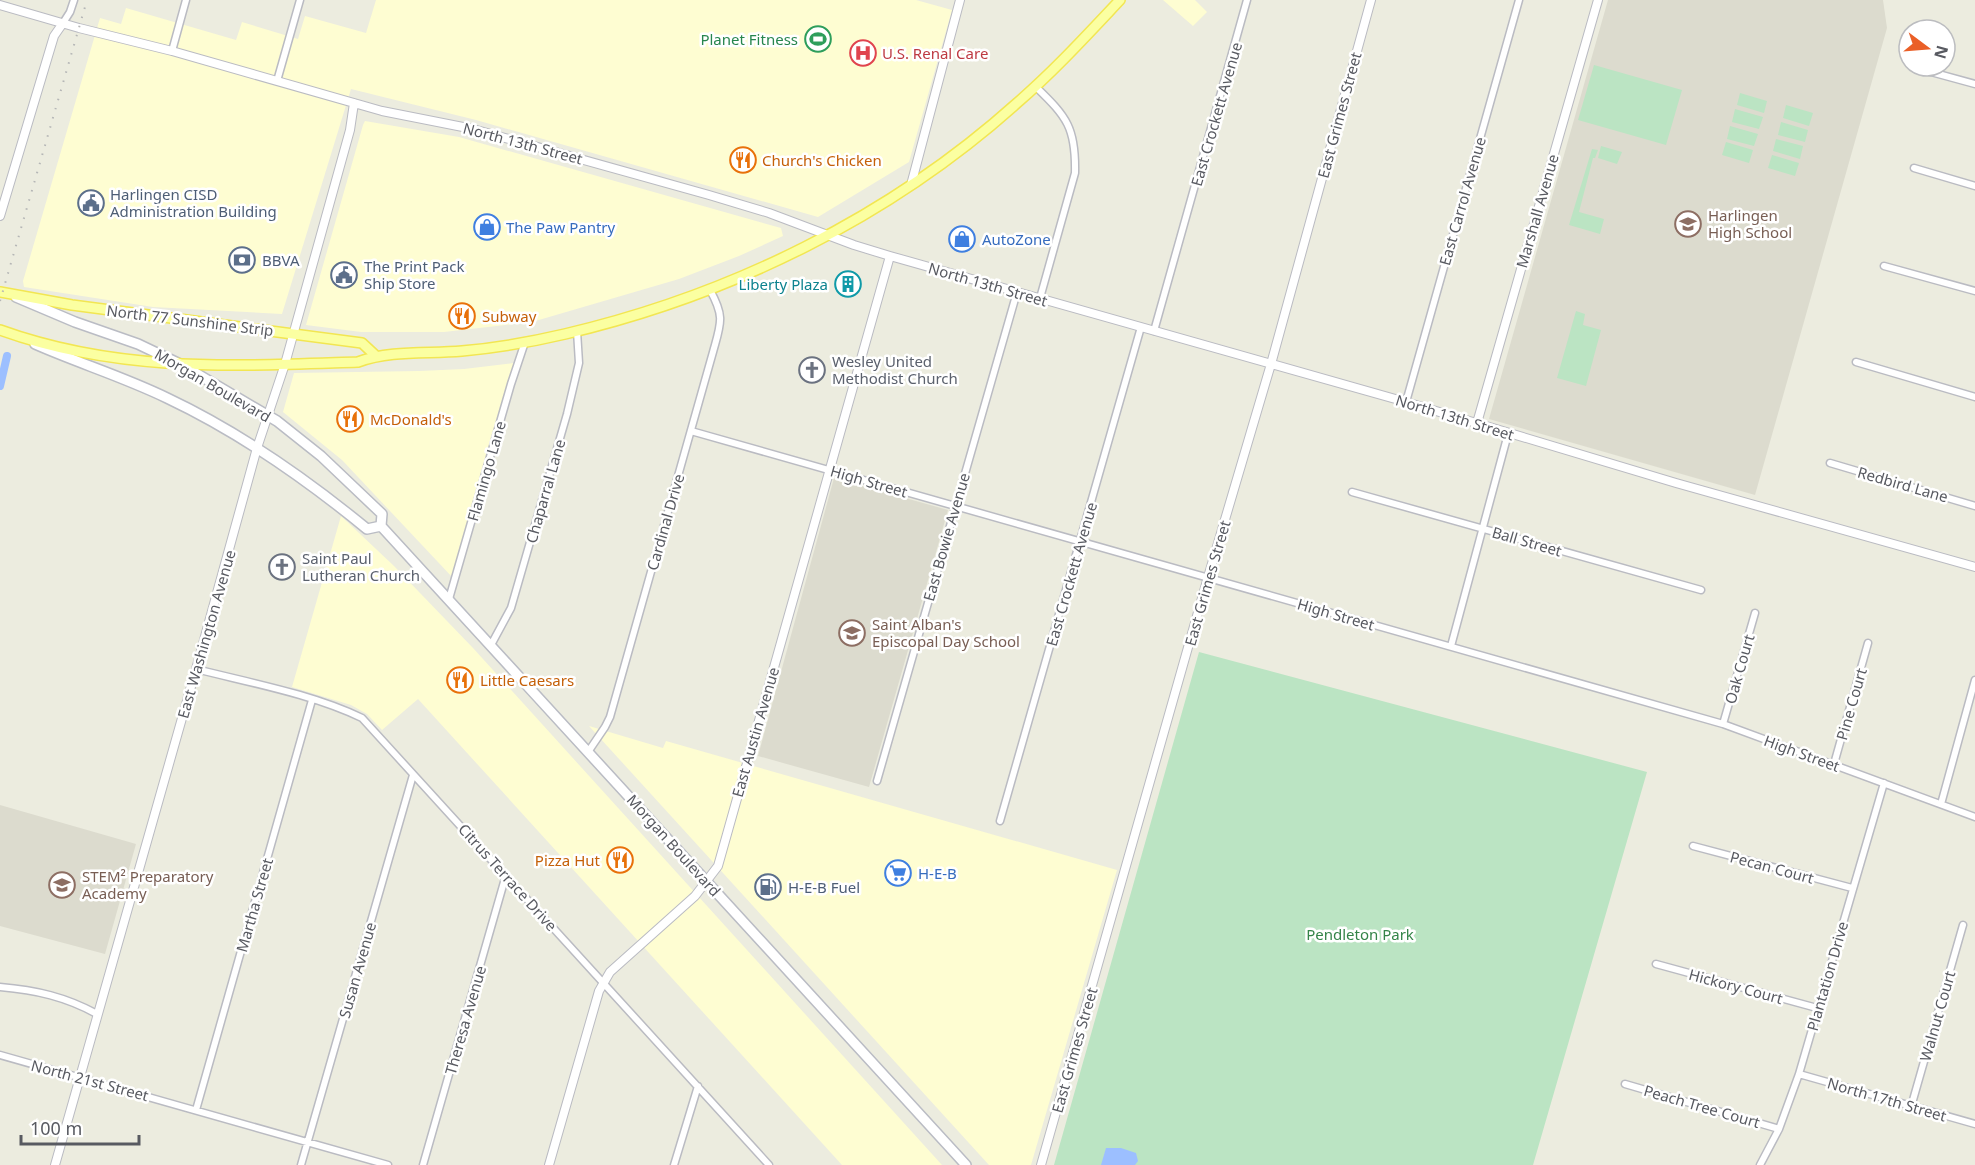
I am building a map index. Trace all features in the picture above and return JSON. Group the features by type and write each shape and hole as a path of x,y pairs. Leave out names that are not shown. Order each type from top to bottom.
{"main road":[{"path":"4,331 97,356 145,363 183,365 358,362 376,356 460,351 525,342 577,331 654,309 710,290 829,236 911,185 979,135 1036,87 1120,0"},
{"name":"North 77 Sunshine Strip","path":"4,293 72,305 362,343 376,356"},
{"name":"Morgan Boulevard","path":"4,293 75,322 138,344 183,365 267,415 321,456 382,514 381,526 966,1165"},
{"path":"4,331 189,408 282,463 367,528 381,526"}],"street":[{"path":"0,216 54,36 70,12 74,0"},
{"path":"172,51 186,0"},
{"path":"277,81 300,0"},
{"name":"East Crockett Avenue","path":"1154,331 1247,0"},
{"name":"East Grimes Street","path":"1041,1165 1271,364 1371,0"},
{"name":"East Carrol Avenue","path":"1406,402 1519,0"},
{"name":"Marshall Avenue","path":"1477,423 1598,0"},
{"path":"911,185 956,1"},
{"name":"North 13th Street","path":"0,5 402,116 457,125 506,138 769,213 890,256 1406,402 1508,434 1975,567"},
{"path":"1953,78 1975,84"},
{"path":"1036,87 1067,120 1076,152 1075,172 1040,298"},
{"name":"East Washington Avenue","path":"55,1165 257,448 294,333 350,130 354,103"},
{"path":"1914,168 1975,186"},
{"name":"East Austin Avenue","path":"549,1165 603,982 610,972 695,896 718,866 890,256"},
{"path":"1884,266 1975,291"},
{"name":"Cardinal Drive","path":"588,752 610,717 691,430 720,320 719,307 710,290"},
{"name":"East Bowie Avenue","path":"877,781 1017,292"},
{"name":"East Crockett Avenue","path":"1000,821 1142,327"},
{"name":"Chaparral Lane","path":"491,645 511,608 567,414 579,363 577,331"},
{"name":"Flamingo Lane","path":"449,600 525,342"},
{"path":"1856,362 1975,397"},
{"name":"High Street","path":"691,430 1723,724 1975,817"},
{"path":"1451,646 1508,434"},
{"name":"Redbird Lane","path":"1830,463 1975,506"},
{"name":"Ball Street","path":"1352,492 1701,590"},
{"name":"Oak Court","path":"1723,724 1755,613"},
{"name":"Pine Court","path":"1834,765 1868,643"},
{"name":"Citrus Terrace Drive","path":"196,669 312,700 362,718 769,1165"},
{"path":"1941,804 1975,680"},
{"name":"Martha Street","path":"196,1110 312,700"},
{"name":"Susan Avenue","path":"301,1165 413,775"},
{"name":"Plantation Drive","path":"1760,1165 1779,1129 1798,1074 1884,783"},
{"name":"Pecan Court","path":"1693,846 1852,888"},
{"name":"Theresa Avenue","path":"423,1165 506,875"},
{"name":"Walnut Court","path":"1911,1107 1963,925"},
{"name":"Hickory Court","path":"1656,964 1817,1008"},
{"path":"0,987 29,989 61,997 98,1014"},
{"name":"North 21st Street","path":"0,1055 388,1165"},
{"name":"North 17th Street","path":"1798,1074 1975,1124"},
{"name":"Peach Tree Court","path":"1625,1084 1779,1129"},
{"path":"674,1165 698,1086"}],"shaded area":[{"path":"376,0 916,0 952,10 909,162 818,217 476,120 351,89 282,314 153,307 24,287 23,281 100,18 121,24 126,8 236,40 242,22 298,39 305,16 366,33"},
{"path":"1163,0 1195,0 1207,12 1193,26"},
{"name":"Harlingen High School","path":"1608,0 1883,0 1887,28 1755,495 1489,419"},
{"path":"365,121 459,137 781,228 783,236 679,279 532,322 444,332 361,332 306,325"},
{"path":"514,363 453,578 342,460 283,412 294,373 464,369"},
{"name":"Saint Alban's Episcopal Day School","path":"834,478 948,510 869,787 758,756"},
{"path":"341,516 394,566 473,648 942,1165 842,1165 418,699 382,730 367,714 351,705 292,687"},
{"path":"589,726 663,748 666,741 1117,870 1031,1165 989,1165"},
{"name":"STEM² Preparatory Academy","path":"0,805 136,844 105,954 0,926"}],"green space":[{"path":"1594,65 1682,90 1666,145 1578,120"},
{"path":"1740,93 1767,101 1764,113 1737,105"},
{"path":"1786,105 1813,113 1809,126 1783,118"},
{"path":"1735,109 1763,117 1759,129 1732,122"},
{"path":"1781,122 1808,130 1805,142 1778,135"},
{"path":"1730,126 1758,134 1754,146 1727,139"},
{"path":"1776,139 1803,146 1800,159 1773,151"},
{"path":"1726,142 1753,150 1749,163 1722,155"},
{"path":"1601,146 1622,152 1617,164 1598,158"},
{"path":"1592,149 1598,150 1593,158 1579,212 1604,219 1600,234 1569,225"},
{"path":"1772,155 1799,163 1795,176 1768,168"},
{"path":"1576,311 1585,314 1583,325 1601,330 1586,386 1557,378"},
{"name":"Pendleton Park","path":"1199,652 1647,772 1533,1165 1054,1165"}],"water":[{"path":"1106,1148 1121,1148 1136,1153 1138,1161 1135,1165 1101,1165"}],"waterway":[{"path":"0,386 7,356"}],"railway":[{"path":"0,301 87,0"}],"place":[{"name":"Planet Fitness","path":"818,39"},
{"name":"U.S. Renal Care","path":"863,53"},
{"name":"Church's Chicken","path":"743,160"},
{"name":"Harlingen CISD Administration Building","path":"91,203"},
{"name":"Harlingen High School","path":"1688,224"},
{"name":"The Paw Pantry","path":"487,227"},
{"name":"AutoZone","path":"962,239"},
{"name":"BBVA","path":"242,260"},
{"name":"The Print Pack Ship Store","path":"344,275"},
{"name":"Liberty Plaza","path":"848,284"},
{"name":"Subway","path":"462,316"},
{"name":"Wesley United Methodist Church","path":"812,370"},
{"name":"McDonald's","path":"350,419"},
{"name":"Saint Paul Lutheran Church","path":"282,567"},
{"name":"Saint Alban's Episcopal Day School","path":"852,633"},
{"name":"Little Caesars","path":"460,680"},
{"name":"Pizza Hut","path":"620,860"},
{"name":"H-E-B","path":"898,873"},
{"name":"STEM² Preparatory Academy","path":"62,885"},
{"name":"H-E-B Fuel","path":"768,887"}]}
